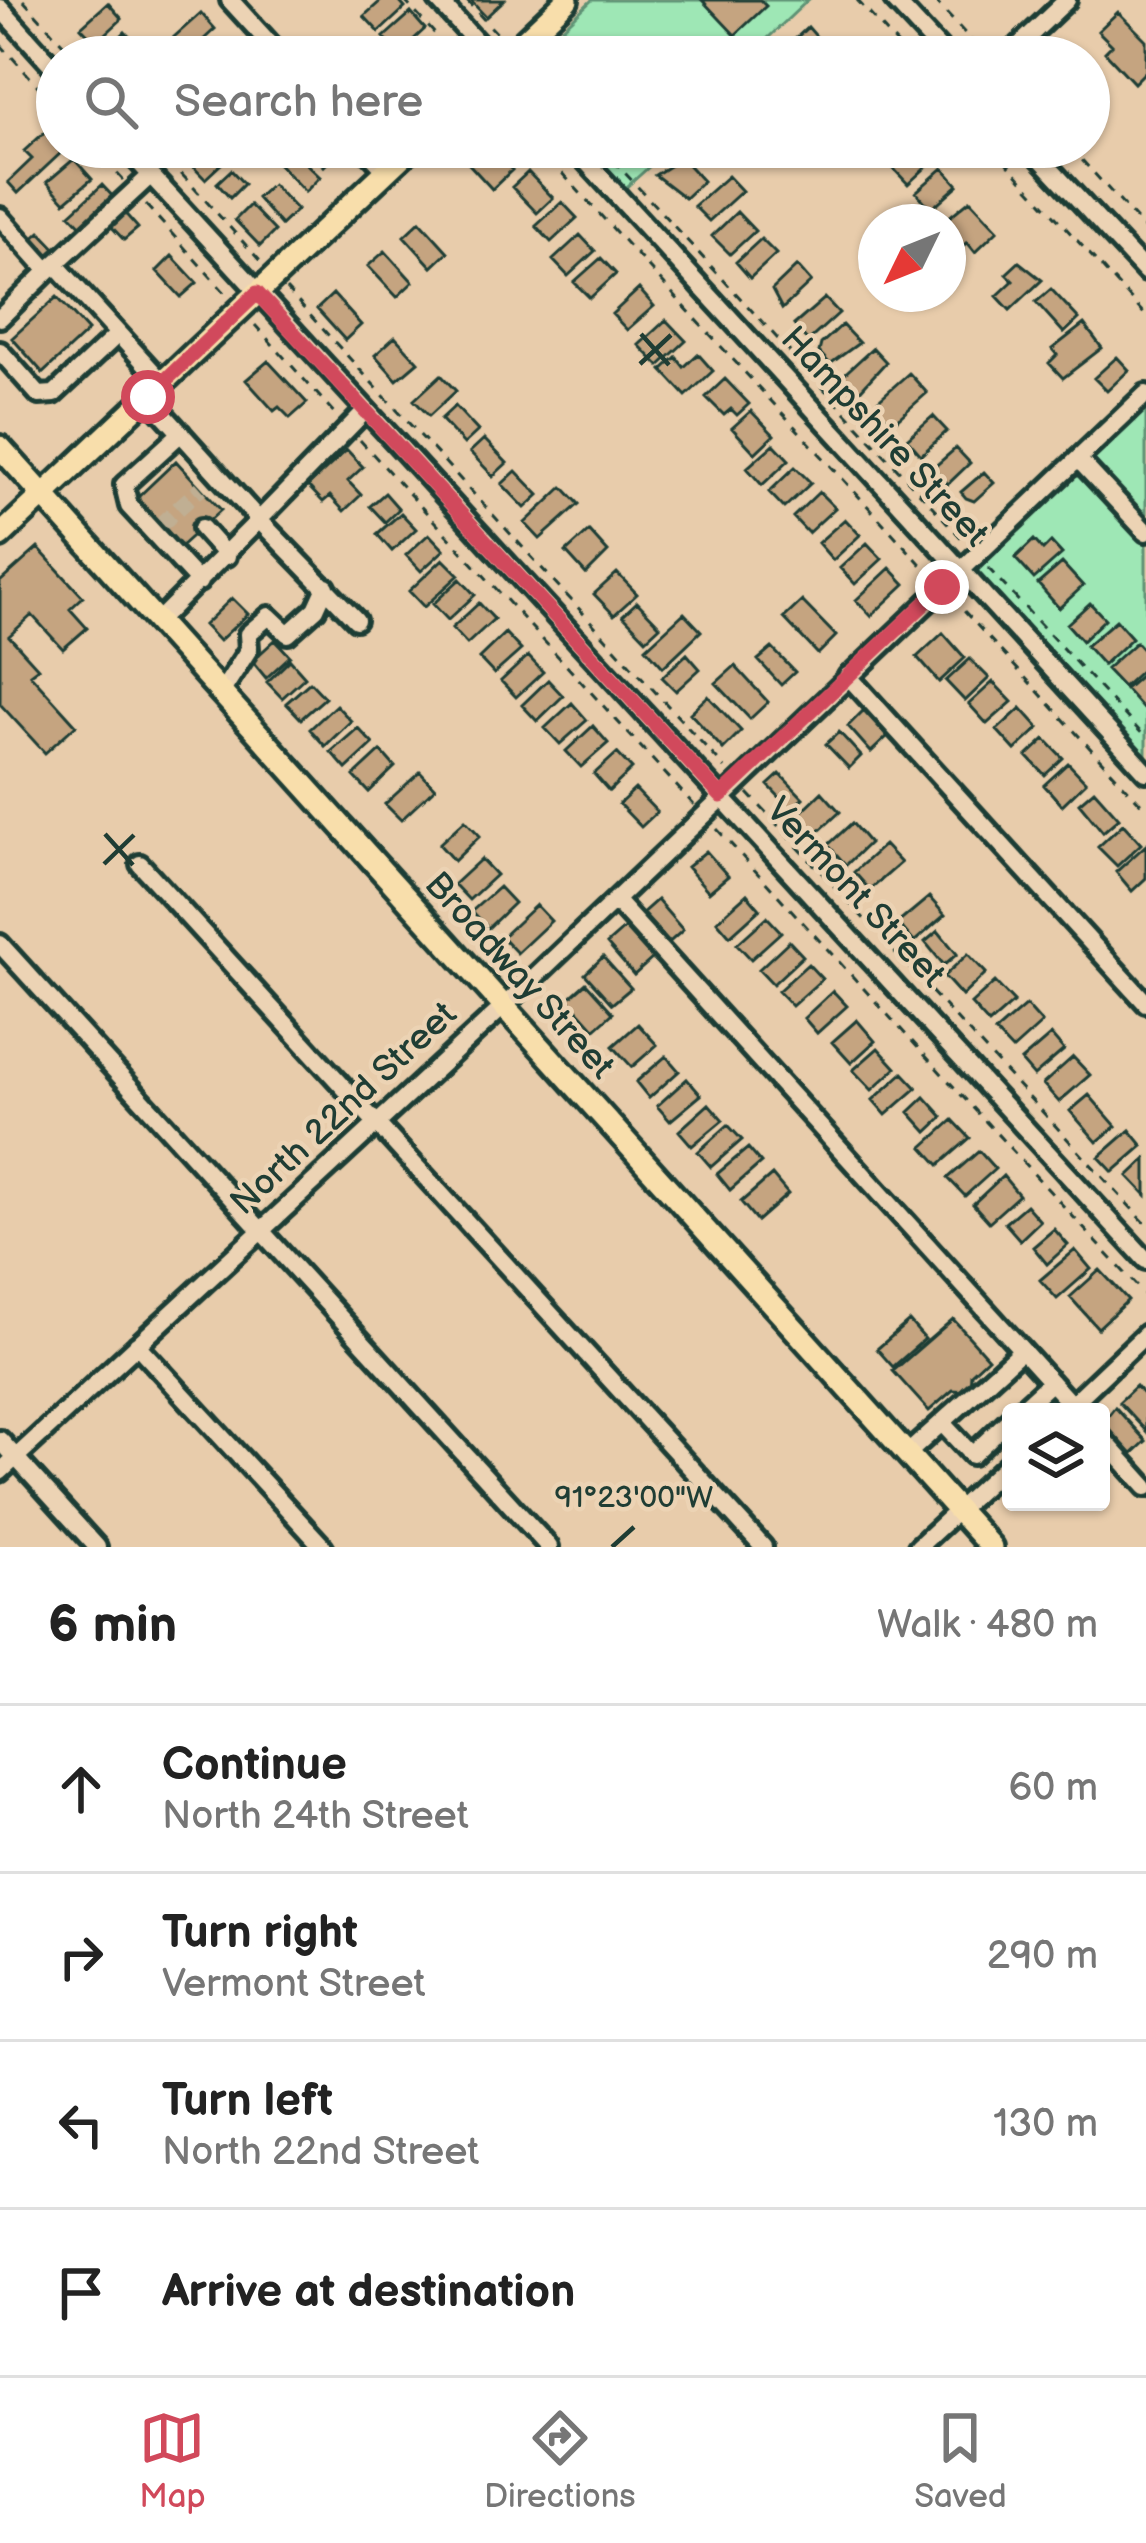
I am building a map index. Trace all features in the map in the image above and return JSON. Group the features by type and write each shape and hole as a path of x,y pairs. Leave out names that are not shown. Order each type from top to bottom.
{"main road":[{"path":"525,36 567,0"},
{"path":"0,536 389,168"},
{"name":"Broadway Street","path":"1,451 992,1547"}],"street":[{"path":"230,0 263,36"},
{"path":"437,0 480,36"},
{"path":"894,0 927,36"},
{"path":"1029,36 1067,0"},
{"path":"0,8 36,48"},
{"name":"Vermont Street","path":"144,168 1146,1260"},
{"path":"383,168 386,171"},
{"name":"Hampshire Street","path":"592,168 1146,772"},
{"path":"1049,168 1146,272"},
{"path":"0,317 151,175"},
{"path":"0,217 118,334 181,433 356,620"},
{"path":"0,351 39,395 55,394 118,334"},
{"name":"North 22nd Street","path":"0,1472 616,901 1146,394"},
{"path":"157,622 365,411"},
{"path":"181,433 124,485 129,506 157,529 199,582"},
{"path":"1078,459 1146,532"},
{"path":"201,488 217,473"},
{"path":"202,528 227,556"},
{"path":"220,693 250,649 248,634 269,616 288,634 316,609 326,587"},
{"path":"848,676 1146,1003"},
{"path":"140,864 375,1127 763,1547"},
{"path":"616,901 1066,1403"},
{"path":"0,944 549,1547"},
{"path":"1078,1403 1146,1334"},
{"path":"137,1345 323,1547"},
{"path":"907,1454 1022,1350"},
{"path":"1029,1403 1051,1382"},
{"path":"942,1423 972,1455 1002,1428"},
{"path":"0,1440 97,1547"},
{"path":"1110,1447 1146,1487"},
{"path":"918,1547 1002,1469"}],"path":[{"path":"23,0 56,36"},
{"path":"404,0 437,36"},
{"path":"466,0 490,36"},
{"path":"857,0 890,36"},
{"path":"934,0 967,36"},
{"path":"0,44 36,84"},
{"path":"112,168 1146,1297"},
{"path":"176,168 1146,1224"},
{"path":"557,168 1146,809"},
{"path":"620,168 1146,738"},
{"path":"1011,168 1146,316"},
{"path":"1089,168 1146,230"}],"green space":[{"path":"592,0 808,0 770,36 554,36"},
{"path":"597,168 648,168 620,193"},
{"path":"1146,405 1146,761 972,571"}],"building":[{"path":"382,0 398,0 405,8 379,32 364,16"},
{"path":"470,0 504,0 486,17"},
{"path":"702,0 760,0 766,6 735,35"},
{"path":"108,3 122,19 104,36 89,36 81,27"},
{"path":"1118,12 1146,40 1146,71 1134,83 1110,57 1110,36 1098,31"},
{"path":"201,13 215,29 207,36 175,36"},
{"path":"411,13 425,29 417,36 385,36"},
{"path":"36,140 36,168 45,168 18,193 8,182 32,159 24,151"},
{"path":"63,168 82,168 92,179 65,202 47,182"},
{"path":"194,168 217,168 205,179"},
{"path":"282,168 311,168 320,177 305,192"},
{"path":"473,168 512,170 492,189"},
{"path":"666,168 691,168 703,181 685,198 655,175"},
{"path":"895,168 925,168 908,184"},
{"path":"943,168 958,185 937,204 927,204 916,192"},
{"path":"231,170 244,184 230,198 217,183"},
{"path":"528,172 553,198 537,213 512,187"},
{"path":"728,176 742,191 709,221 694,206"},
{"path":"272,184 297,210 281,225 257,198"},
{"path":"102,185 117,201 85,230 70,214"},
{"path":"970,200 998,230 975,252 966,243 965,204"},
{"path":"562,202 577,218 551,242 536,226"},
{"path":"250,205 275,231 260,246 235,220"},
{"path":"122,210 138,228 124,240 108,223"},
{"path":"737,212 755,231 730,254 712,236"},
{"path":"420,221 448,252 432,267 404,236"},
{"path":"40,232 58,251 44,264 26,245"},
{"path":"580,235 595,251 568,276 553,260"},
{"path":"761,239 776,254 750,278 736,262"},
{"path":"385,251 413,282 397,297 368,266"},
{"path":"172,256 197,283 181,297 157,271"},
{"path":"601,258 616,274 590,298 574,282"},
{"path":"1019,262 1042,280 1010,310 997,296 1013,281 1006,274"},
{"path":"797,266 811,282 782,309 772,290"},
{"path":"639,289 654,306 627,330 612,314"},
{"path":"1051,289 1079,319 1064,333 1036,302"},
{"path":"333,294 361,325 345,340 317,309"},
{"path":"57,297 88,331 43,373 12,338"},
{"path":"825,298 839,313 808,341 794,325"},
{"path":"666,320 686,341 659,366 639,345"},
{"path":"1084,324 1102,348 1063,378 1049,363 1057,355 1052,349"},
{"path":"842,325 859,343 830,364 819,352 821,344"},
{"path":"395,337 418,362 397,380 375,355"},
{"path":"873,348 886,362 855,396 839,379"},
{"path":"698,354 713,371 686,396 662,370 676,357 684,367"},
{"path":"1117,357 1129,370 1107,391 1094,378"},
{"path":"268,361 307,403 290,418 279,407 274,411 246,380"},
{"path":"909,373 927,393 892,424 874,404"},
{"path":"441,375 456,391 429,416 414,400"},
{"path":"725,379 749,404 737,415 731,409 724,415 706,397"},
{"path":"455,406 478,431 464,444 441,419"},
{"path":"751,411 774,435 755,453 732,428"},
{"path":"933,416 947,431 921,455 907,439"},
{"path":"484,439 507,463 493,476 470,452"},
{"path":"774,444 789,460 762,485 747,468"},
{"path":"956,448 970,463 948,484 933,468"},
{"path":"347,450 363,467 348,481 361,495 344,511 330,496 323,502 308,486"},
{"path":"176,461 221,510 180,547 136,499"},
{"path":"795,467 811,483 784,508 769,492"},
{"path":"516,471 539,495 525,508 502,484"},
{"path":"984,472 994,483 974,501 966,498 961,492"},
{"path":"563,487 579,504 540,539 525,523"},
{"path":"819,492 835,508 808,533 793,517"},
{"path":"385,493 399,509 385,522 370,506"},
{"path":"401,513 416,529 392,551 377,534"},
{"path":"845,519 860,535 833,560 818,543"},
{"path":"589,531 608,552 586,574 566,552"},
{"path":"429,534 444,550 421,571 406,555"},
{"path":"1034,540 1043,550 1051,542 1062,554 1034,579 1015,558"},
{"path":"867,543 882,559 855,584 840,568"},
{"path":"38,548 83,597 70,609 87,628 63,649 32,615 9,636 38,668 30,674 76,725 45,753 0,704 0,582"},
{"path":"443,559 459,575 424,607 409,591"},
{"path":"1062,563 1083,586 1059,608 1038,584"},
{"path":"890,568 905,584 871,616 856,600"},
{"path":"617,573 637,594 614,615 594,594"},
{"path":"460,579 475,595 448,620 433,604"},
{"path":"232,598 248,614 219,641 204,625"},
{"path":"802,601 836,636 818,654 784,618"},
{"path":"637,602 660,626 646,639 623,615"},
{"path":"479,603 494,619 467,644 452,628"},
{"path":"1090,603 1105,619 1082,641 1067,624"},
{"path":"684,613 701,631 663,667 646,648"},
{"path":"1116,620 1132,638 1103,665 1086,646"},
{"path":"505,633 521,650 494,674 479,658"},
{"path":"943,633 965,658 939,682 917,657"},
{"path":"275,640 290,656 266,678 252,661"},
{"path":"1136,642 1146,653 1146,666 1123,687 1106,669"},
{"path":"772,648 795,672 781,685 758,660"},
{"path":"687,654 700,669 676,691 662,677"},
{"path":"528,656 543,672 516,697 501,681"},
{"path":"970,659 989,678 965,701 946,681"},
{"path":"290,660 305,677 282,698 267,682"},
{"path":"735,666 768,702 750,719 716,683"},
{"path":"1146,671 1146,704 1142,708 1125,689"},
{"path":"548,680 563,696 537,721 522,705"},
{"path":"310,682 325,698 301,719 286,703"},
{"path":"993,682 1012,702 987,724 969,704"},
{"path":"708,696 741,731 723,749 690,713"},
{"path":"572,703 587,720 560,744 545,728"},
{"path":"336,705 351,721 325,746 310,729"},
{"path":"1021,708 1039,728 1015,750 997,730"},
{"path":"864,710 888,736 871,752 848,726"},
{"path":"593,726 608,743 581,767 566,751"},
{"path":"358,728 373,744 346,769 331,752"},
{"path":"839,732 861,756 849,768 826,744"},
{"path":"1045,739 1063,758 1045,775 1027,756"},
{"path":"381,751 395,767 369,792 354,776"},
{"path":"617,753 632,769 609,791 594,774"},
{"path":"1068,763 1086,782 1062,805 1044,785"},
{"path":"420,772 435,788 401,820 385,804"},
{"path":"780,774 803,798 791,809 768,785"},
{"path":"635,789 657,812 641,827 619,804"},
{"path":"1094,790 1119,818 1103,832 1079,803"},
{"path":"822,792 840,812 816,834 798,815"},
{"path":"465,820 480,836 454,861 439,844"},
{"path":"852,823 869,843 846,865 828,845"},
{"path":"1123,824 1141,844 1117,866 1098,847"},
{"path":"884,845 901,863 870,890 854,872"},
{"path":"1146,845 1146,878 1132,891 1116,872"},
{"path":"706,851 728,876 709,892 687,867"},
{"path":"481,859 496,875 469,900 454,884"},
{"path":"499,887 514,903 488,928 472,911"},
{"path":"747,894 760,909 730,936 717,921"},
{"path":"929,897 945,915 914,942 898,923"},
{"path":"657,900 683,930 665,946 639,916"},
{"path":"536,905 551,921 517,953 502,937"},
{"path":"767,917 781,932 751,959 737,944"},
{"path":"625,928 653,958 634,975 607,944"},
{"path":"938,931 957,954 944,965 925,942"},
{"path":"789,941 803,956 773,984 759,969"},
{"path":"968,954 986,973 962,996 944,976"},
{"path":"603,957 631,988 612,1004 585,974"},
{"path":"808,964 822,979 792,1006 778,991"},
{"path":"995,982 1014,1002 989,1024 971,1004"},
{"path":"586,983 613,1013 595,1029 568,999"},
{"path":"833,991 847,1006 817,1033 804,1018"},
{"path":"1026,1005 1042,1023 1012,1050 995,1032"},
{"path":"857,1020 875,1041 851,1063 832,1042"},
{"path":"638,1024 657,1045 632,1067 613,1046"},
{"path":"1051,1035 1064,1050 1034,1076 1021,1061"},
{"path":"878,1048 896,1068 872,1090 853,1070"},
{"path":"666,1056 679,1071 649,1098 636,1082"},
{"path":"1073,1057 1090,1075 1059,1102 1043,1084"},
{"path":"903,1073 917,1088 886,1115 873,1100"},
{"path":"687,1079 701,1095 670,1121 657,1106"},
{"path":"1089,1095 1116,1126 1097,1142 1070,1111"},
{"path":"925,1097 943,1117 927,1132 909,1112"},
{"path":"709,1104 723,1120 692,1146 679,1131"},
{"path":"953,1120 970,1138 939,1165 923,1147"},
{"path":"728,1125 742,1140 711,1167 698,1152"},
{"path":"1130,1130 1143,1146 1113,1172 1099,1157"},
{"path":"748,1148 761,1163 730,1190 717,1174"},
{"path":"979,1151 995,1169 965,1196 948,1178"},
{"path":"1146,1159 1146,1195 1128,1176"},
{"path":"772,1175 788,1194 757,1221 741,1202"},
{"path":"1003,1176 1019,1195 989,1222 973,1204"},
{"path":"1026,1205 1040,1221 1020,1240 1005,1223"},
{"path":"1054,1229 1068,1245 1047,1264 1033,1247"},
{"path":"1075,1250 1091,1269 1057,1299 1040,1280"},
{"path":"1100,1270 1128,1300 1098,1328 1070,1297"},
{"path":"953,1319 988,1358 971,1374 970,1391 953,1390 929,1411 893,1371"},
{"path":"909,1321 925,1339 893,1367 877,1349"},
{"path":"1136,1386 1146,1398 1146,1431 1119,1402"},
{"path":"1115,1407 1146,1441 1130,1456 1110,1435 1110,1413"}],"tunnel":[{"path":"160,525 201,488"}],"route":[{"path":"148,397 257,293 721,796 942,587"}]}
